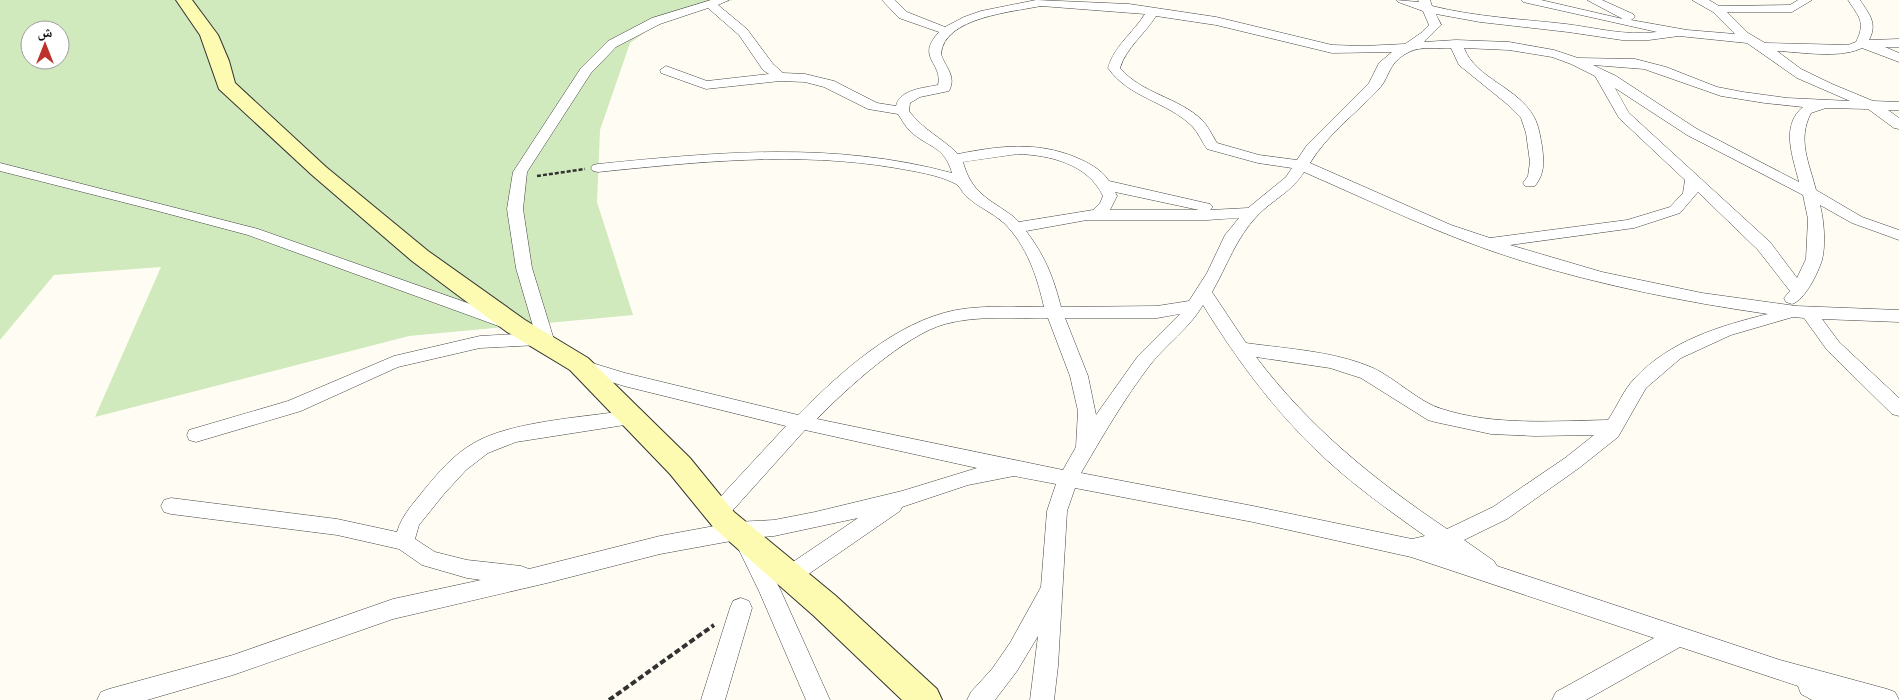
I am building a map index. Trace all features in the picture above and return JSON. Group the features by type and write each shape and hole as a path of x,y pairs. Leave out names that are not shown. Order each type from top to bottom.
{"street":[{"path":"184,0 209,35 220,61 226,85 319,170 420,256 516,326 579,364 624,379 802,422 1019,469 1253,514 1411,548 1780,670 1887,700"},
{"path":"888,0 903,15 946,31"},
{"path":"1402,0 1426,5 1443,14 1569,28 1606,35 1632,37 1680,32"},
{"path":"1527,0 1580,14 1650,27 1751,40"},
{"path":"1593,0 1650,27"},
{"path":"1698,0 1720,10 1742,35 1763,46 1802,75 1839,93 1872,105 1886,113 1899,125"},
{"path":"1720,10 1792,8 1806,0"},
{"path":"1854,0 1867,19 1869,30 1861,44"},
{"path":"902,111 904,101 916,94 944,88 946,80 944,70 936,58 934,49 946,31 955,24 977,16 1047,1 1129,8 1216,21 1332,49 1364,50 1456,44 1509,46 1561,56 1576,61 1601,74 1692,132 1810,193 1857,220 1899,235"},
{"path":"542,341 524,268 515,209 519,178 520,172 530,155 581,78 612,44 656,21 716,2 743,32 768,67 780,77"},
{"path":"1042,700 1047,666 1057,511 1068,478 1144,360 1189,315 1215,273 1233,235 1252,212 1292,180 1312,148 1375,84 1384,66 1425,36 1435,25 1426,5"},
{"path":"1152,12 1142,30 1118,54 1114,68 1122,80 1172,107 1198,124 1212,146 1258,159 1301,165 1377,200 1488,243 1524,256 1611,279 1702,300 1794,312 1899,316"},
{"path":"1867,19 1899,39"},
{"path":"1495,21 1515,27 1561,56"},
{"path":"1763,46 1836,50 1851,49 1861,44 1899,43"},
{"path":"1456,44 1463,62 1512,101 1527,117 1533,134 1537,162 1535,176 1530,183"},
{"path":"1861,44 1879,49 1899,58"},
{"path":"1576,61 1623,62 1651,66 1719,92 1762,98 1899,106"},
{"path":"666,70 706,85 780,77 805,78 829,84 873,106 902,111 915,128 941,145 956,159 961,180 972,193 1009,220 1034,252 1045,277 1054,312 1079,376 1087,412 1085,449"},
{"path":"1601,74 1624,115 1764,246 1798,291"},
{"path":"1794,312 1798,291 1814,259 1816,220 1796,139 1798,124 1806,110 1828,103"},
{"path":"956,159 992,151 1027,148 1061,155 1096,174 1106,185 1110,196 1107,205 1097,215"},
{"path":"598,168 780,154 830,155 928,169 961,180"},
{"path":"0,166 149,203 255,233 458,308 516,326"},
{"path":"1488,243 1630,225 1675,210 1690,194 1692,179"},
{"path":"1106,185 1213,209 1252,212"},
{"path":"1016,228 1050,221 1097,215 1207,215 1252,212"},
{"path":"718,514 802,422 844,382 877,354 924,326 953,316 977,313 1157,312 1199,299"},
{"path":"1199,299 1240,348 1269,387 1323,444 1392,502 1502,578"},
{"path":"1794,312 1899,409"},
{"path":"1411,548 1446,539 1500,513 1572,463 1611,432 1640,382 1675,354 1726,330 1794,312"},
{"path":"196,435 294,406 394,362 480,342 542,341"},
{"path":"1240,348 1330,362 1367,373 1435,415 1492,427 1535,429 1614,427"},
{"path":"579,364 680,466 718,514 833,613 925,700"},
{"path":"404,542 410,522 459,465 481,448 514,435 631,417"},
{"path":"109,700 234,665 393,609 660,545 774,528 902,499 967,477 1019,469"},
{"path":"790,576 902,499"},
{"path":"171,506 337,527 404,542 429,559 467,569 535,576"},
{"path":"740,534 769,589 818,700"},
{"path":"979,700 989,691 1025,641 1052,587"},
{"path":"713,700 740,608"},
{"path":"1564,700 1678,636"},
{"path":"1780,670 1835,700"}],"path":[{"path":"519,178 598,168"},
{"path":"609,700 682,646 740,608"}],"green space":[{"path":"0,0 733,0 659,22 630,43 600,130 597,202 633,315 409,336 95,417 161,267 54,275 0,340"}]}
